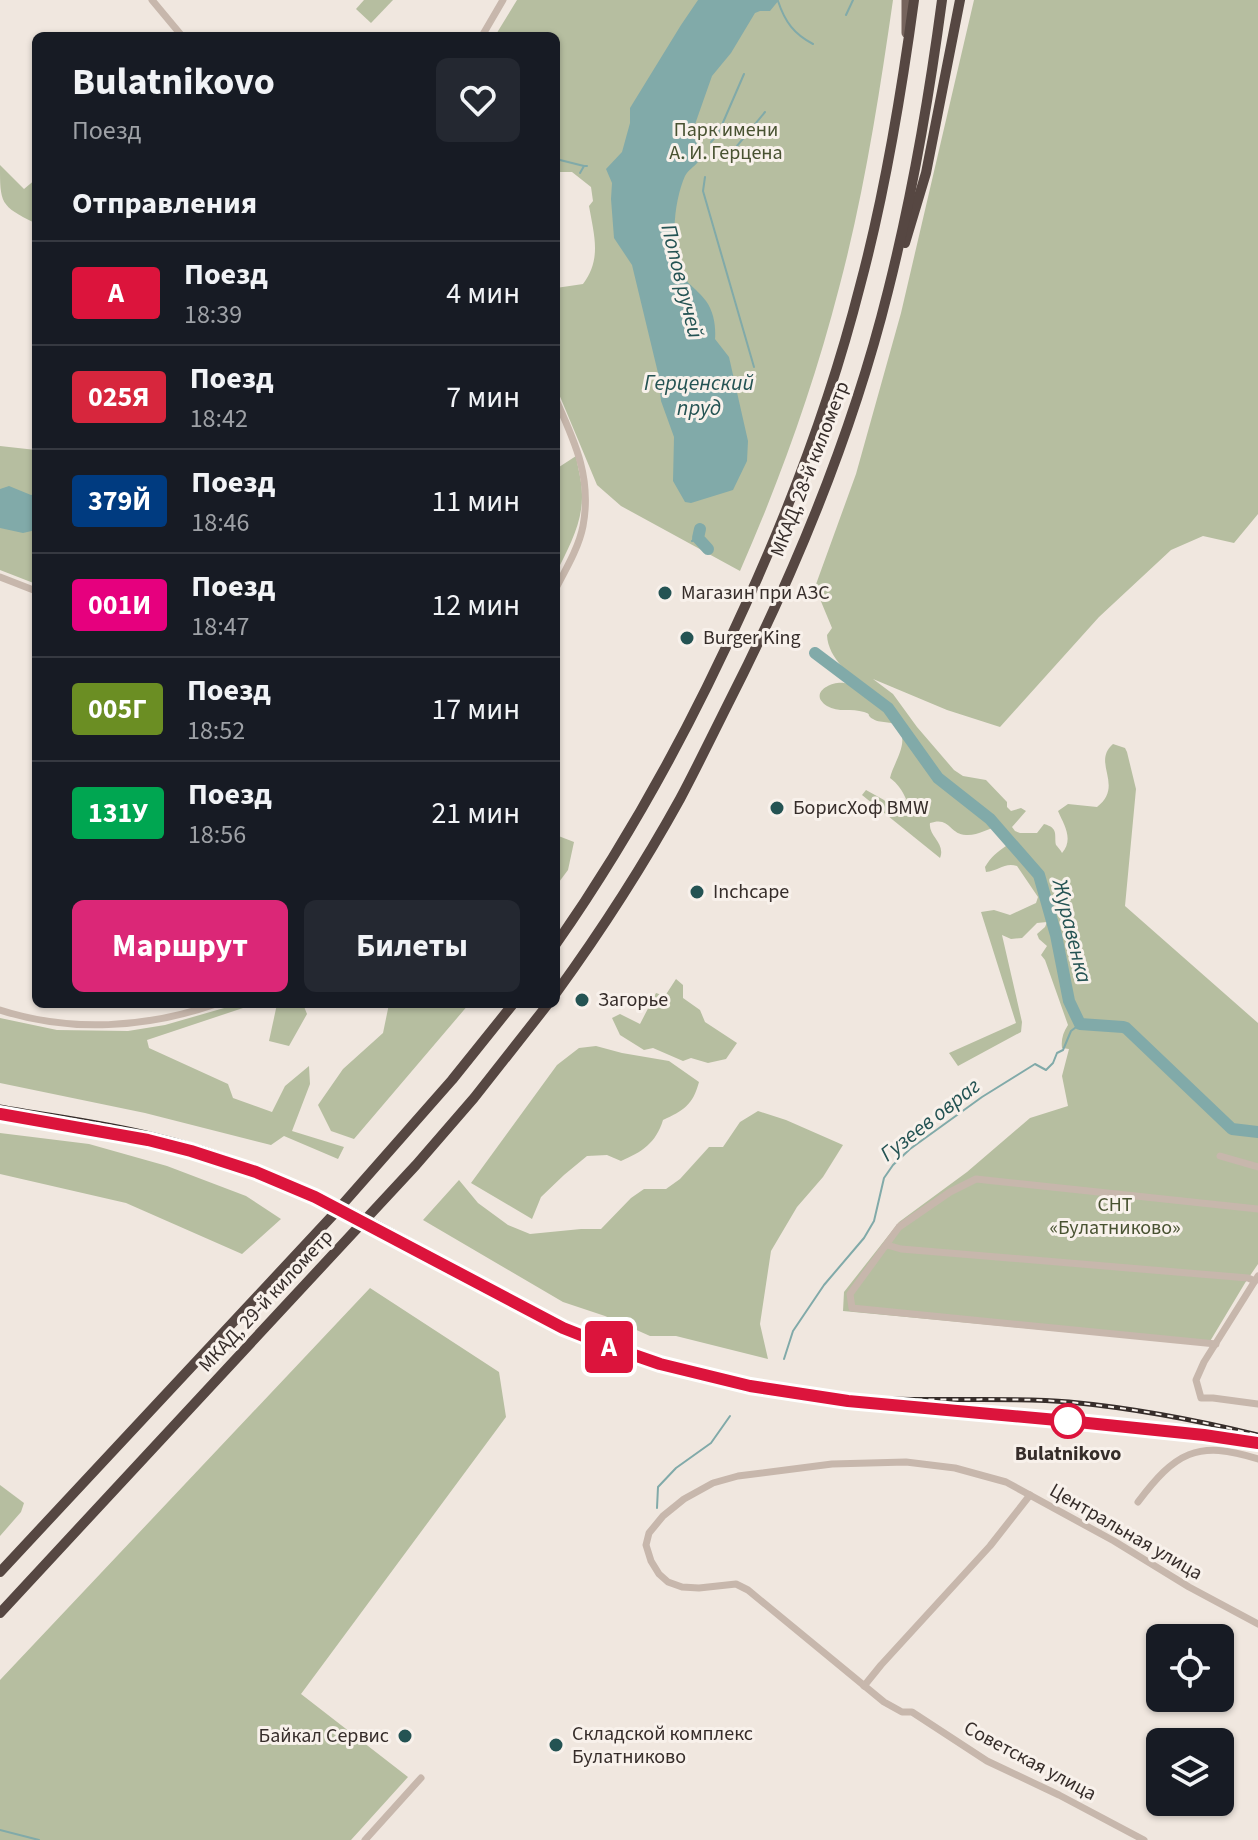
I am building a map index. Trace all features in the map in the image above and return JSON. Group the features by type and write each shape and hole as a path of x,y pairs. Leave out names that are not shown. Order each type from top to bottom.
{"highway":[{"name":"МКАД, 28-й километр","path":"560,938 619,849 717,669 791,497 836,371 861,284 889,156 914,0"},
{"name":"МКАД, 28-й километр","path":"560,987 635,876 681,797 763,633 817,507 863,380 888,291 916,161 942,0"},
{"path":"876,335 926,173 958,4"},
{"name":"МКАД, 29-й километр","path":"0,1572 334,1214 452,1080 510,1008"},
{"name":"МКАД, 29-й километр","path":"0,1613 416,1165 545,1008"}],"main road":[{"path":"903,75 906,0"}],"street":[{"path":"152,0 179,32"},
{"path":"484,32 503,0"},
{"path":"560,410 582,463 586,499 582,532 560,580"},
{"path":"0,577 32,589"},
{"path":"0,1010 49,1021 112,1025 184,1015 204,1008"},
{"path":"1220,1156 1258,1167"},
{"path":"1216,1344 852,1308 850,1294 899,1227 950,1192 976,1179 1258,1209"},
{"path":"887,1245 901,1249 1256,1279 1196,1380 1201,1398 1258,1404"},
{"path":"1138,1502 1169,1465 1194,1451 1215,1449 1258,1459"},
{"name":"Центральная улица","path":"864,1686 748,1590 736,1584 699,1588 668,1582 651,1561 646,1545 649,1533 663,1516 684,1499 713,1483 738,1476 832,1464 906,1462 955,1468 1006,1482 1258,1624"},
{"path":"864,1686 990,1546 1030,1495"},
{"name":"Советская улица","path":"864,1686 884,1702 902,1712 912,1712 987,1761 1144,1840"},
{"path":"365,1840 421,1778"}],"green space":[{"path":"364,0 393,0 371,23 356,9"},
{"name":"Парк имени А. И. Герцена","path":"517,0 893,0 863,181 839,288 795,432 740,571 621,506 597,485 560,397 560,287 583,284 595,256 589,206 593,201 591,187 572,172 560,172 560,32 497,32"},
{"name":"СНТ «Булатниково»","path":"974,0 1258,0 1258,514 1234,543 1203,536 1171,550 1099,617 1000,727 947,710 873,679 893,694 954,770 963,776 986,780 1007,802 1011,811 1021,808 1026,811 1012,827 1015,831 1037,833 1044,824 1049,826 1054,830 1056,845 1062,853 1068,837 1058,811 1068,804 1097,807 1108,791 1107,751 1113,744 1125,748 1127,752 1136,789 1125,906 1258,1023 1258,1264 1206,1345 843,1311 844,1292 899,1222 967,1172 1030,1118 1068,1106 1062,1076 1069,1049 1062,1048 1062,1045 1068,1025 1041,955 1047,946 1037,934 1047,922 1037,923 1022,938 1011,939 1002,935 1022,1022 1021,1032 958,1066 949,1053 1016,1023 981,912 994,910 1010,915 1036,903 1038,897 1017,866 1009,865 986,872 985,867 990,860 1006,846 1005,835 999,826 966,835 956,832 946,823 930,823 941,848 940,858 862,795 866,790 884,800 895,812 904,804 906,799 903,793 890,778 902,742 897,727 876,721 864,712 831,708 820,697 823,689 838,683 850,685 866,694 870,690 836,660 828,644 827,635 832,628 815,587 856,474 901,313"},
{"path":"0,165 24,189 32,182 32,221 4,202"},
{"path":"0,446 32,450 32,582 0,570"},
{"path":"576,456 582,505 574,535 560,565 560,466"},
{"path":"560,837 574,842 568,870 560,881"},
{"path":"676,979 683,985 683,998 700,1010 705,1022 737,1043 726,1059 708,1063 691,1058 683,1061 653,1048 644,1050 620,1035 612,1018 620,1014 640,1024 656,993 665,996"},
{"path":"224,1008 243,1008 147,1040 149,1048 228,1084 233,1098 272,1112 285,1086 309,1066 310,1084 292,1131 344,1147 338,1159 284,1136 271,1145 145,1113 0,1083 0,1018 57,1030 128,1031 165,1025"},
{"path":"276,1008 305,1008 307,1014 289,1046 269,1041"},
{"path":"388,1008 466,1008 354,1139 331,1131 318,1105 343,1069 383,1033"},
{"path":"596,1046 669,1061 699,1082 694,1096 682,1110 663,1120 652,1141 635,1154 621,1161 607,1155 587,1156 541,1197 532,1219 471,1183 557,1065 579,1048"},
{"path":"758,1111 843,1145 823,1177 797,1207 771,1251 760,1324 768,1359 676,1336 650,1336 563,1302 423,1220 459,1180 478,1203 508,1225 530,1234 601,1229 644,1189 666,1189 680,1179 709,1147 723,1147 740,1122"},
{"path":"0,1133 89,1144 167,1166 246,1196 281,1219 242,1254 126,1203 0,1174"},
{"path":"370,1288 499,1372 506,1417 301,1694 408,1777 351,1840 0,1840 0,1680"},
{"path":"0,1485 24,1503 21,1512 0,1536"}],"water":[{"name":"Герценский пруд","path":"698,0 779,0 770,11 755,13 731,53 712,76 693,130 699,148 698,162 685,176 677,206 675,240 681,257 681,271 711,310 715,339 729,357 748,441 747,461 733,490 691,503 685,502 673,481 674,437 661,401 658,373 632,265 614,238 612,183 606,169 622,152 630,123 630,108"},
{"path":"9,486 32,495 32,531 23,533 0,528 0,489"}],"waterway":[{"path":"846,15 853,0"},
{"path":"778,1 791,27 813,44"},
{"path":"711,142 718,134 744,74"},
{"path":"732,152 765,112"},
{"path":"560,160 584,166"},
{"path":"580,173 587,166"},
{"path":"705,177 703,191 754,367"},
{"name":"Попов ручей","path":"700,529 698,538 708,549"},
{"name":"Попов ручей","path":"692,541 698,538"},
{"name":"Журавенка","path":"815,653 888,708 938,778 990,819 1039,875 1056,935 1069,1001 1080,1024 1126,1028 1232,1129 1258,1132"},
{"name":"Гузеев овраг","path":"784,1359 793,1331 874,1221 884,1178 893,1165 982,1097 1035,1064 1046,1070 1057,1053 1063,1050 1071,1031 1080,1024"},
{"name":"Гузеев овраг","path":"657,1508 658,1487 676,1468 711,1443 730,1416"},
{"name":"Гузеев овраг","path":"0,1830 39,1840"}],"railway":[{"path":"0,1107 150,1134 252,1166 356,1211 484,1282 572,1326 663,1360 776,1386 835,1394 1069,1402 1164,1415 1258,1435"},
{"path":"933,1410 1068,1421 1239,1441"}],"train":[{"name":"A","path":"0,1114 148,1140 256,1172 315,1197 563,1328 660,1364 750,1386 848,1401 1068,1421 1258,1443"}],"place":[{"name":"Магазин при АЗС","path":"665,593"},
{"name":"Burger King","path":"687,638"},
{"name":"БорисХоф BMW","path":"777,808"},
{"name":"Inchcape","path":"697,892"},
{"name":"Загорье","path":"582,1000"},
{"name":"Bulatnikovo","path":"1068,1421"},
{"name":"Байкал Сервис","path":"405,1736"},
{"name":"Складской комплекс Булатниково","path":"556,1745"}]}
